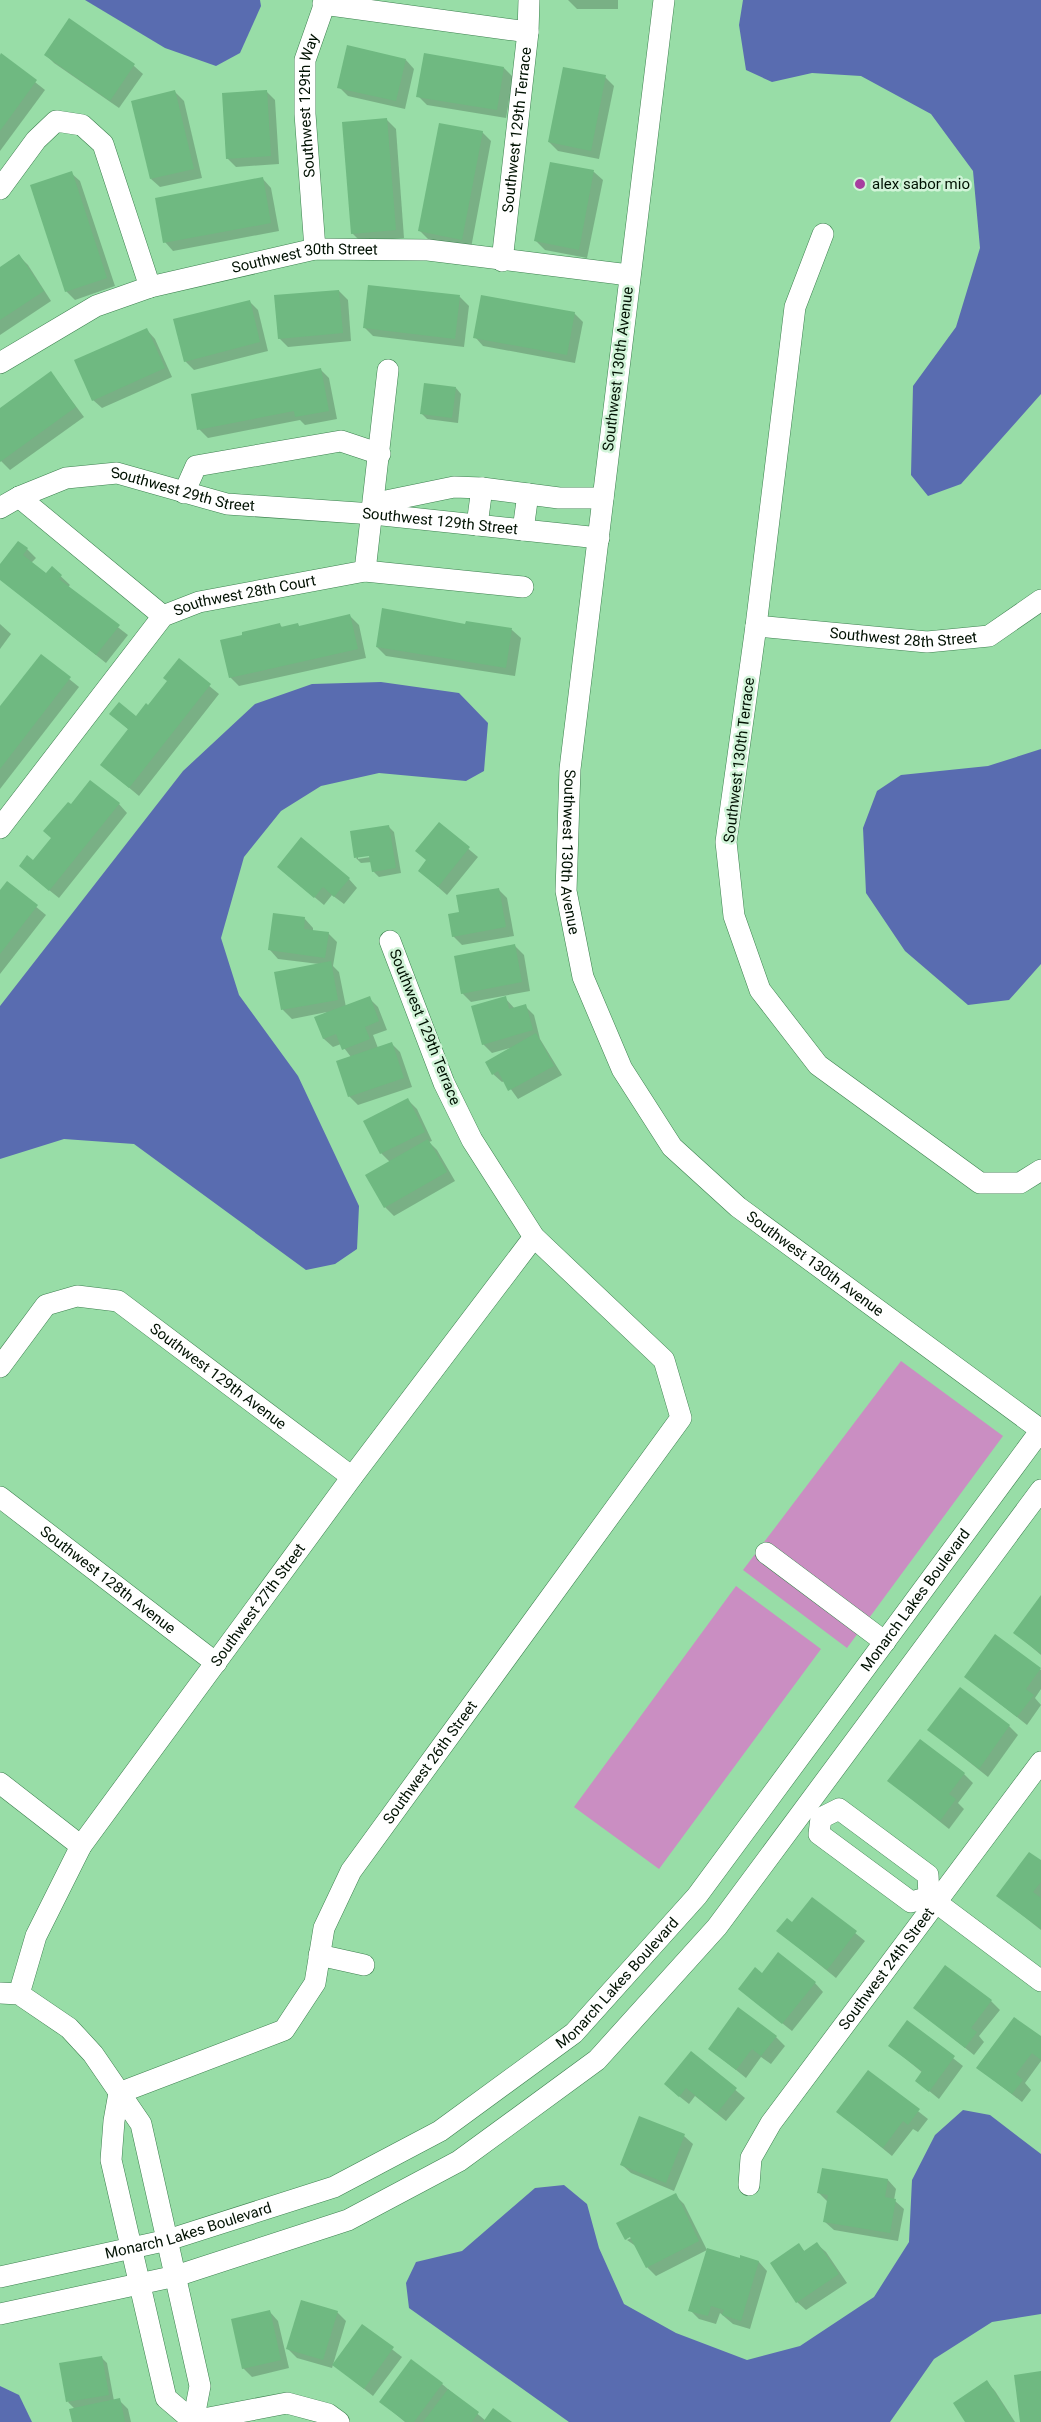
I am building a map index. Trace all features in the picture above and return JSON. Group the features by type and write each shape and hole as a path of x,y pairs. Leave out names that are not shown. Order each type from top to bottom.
{"street":[{"name":"Southwest 129th Terrace","path":"502,261 528,32 529,0"},
{"name":"Southwest 130th Avenue","path":"664,0 570,769 566,891 583,977 622,1069 672,1147 738,1207 1041,1430"},
{"path":"325,2 528,32"},
{"name":"Southwest 129th Way","path":"315,249 305,114 305,60 325,2"},
{"path":"0,189 36,140 56,121 82,124 103,144 150,287"},
{"name":"Southwest 130th Terrace","path":"823,234 795,307 756,626 726,842 734,916 760,990 818,1065 980,1183 1020,1183 1041,1170"},
{"name":"Southwest 30th Street","path":"0,363 96,306 150,287 315,249 428,250 502,261 629,274"},
{"path":"364,571 373,514 388,370"},
{"path":"184,493 196,466 341,441 380,454"},
{"name":"Southwest 29th Street","path":"0,508 19,497 66,478 117,473 227,504 373,514"},
{"name":"Southwest 129th Street","path":"373,514 386,501 454,487 482,488 559,498 603,498"},
{"path":"477,525 482,488"},
{"path":"523,530 528,494"},
{"path":"19,497 163,616"},
{"name":"Southwest 129th Street","path":"373,514 599,538"},
{"name":"Southwest 28th Court","path":"0,828 163,616 199,602 364,571 523,587"},
{"name":"Southwest 28th Street","path":"756,626 927,642 989,636 1041,600"},
{"name":"Southwest 129th Terrace","path":"390,941 444,1083 472,1140 534,1237 664,1360"},
{"name":"Southwest 27th Street","path":"10,1993 81,1846 352,1477 534,1237"},
{"name":"Southwest 129th Avenue","path":"0,1367 46,1305 77,1296 118,1301 352,1477"},
{"name":"Southwest 26th Street","path":"119,2093 284,2030 315,1983 324,1928 351,1871 681,1418 664,1360"},
{"name":"Monarch Lakes Boulevard","path":"0,2277 168,2240 334,2187 440,2131 573,2033 697,1896 1041,1430"},
{"path":"0,2314 176,2276 348,2220 459,2161 597,2061 717,1927 813,1812 1041,1490"},
{"name":"Southwest 128th Avenue","path":"0,1497 216,1663"},
{"path":"766,1553 885,1642"},
{"name":"Southwest 24th Street","path":"749,2185 751,2158 771,2123 933,1900 1041,1762"},
{"path":"0,1783 81,1846"},
{"path":"778,1786 813,1812 819,1834 911,1902 933,1900"},
{"path":"813,1812 839,1809 907,1859 928,1875 933,1900 1041,1981"},
{"path":"888,1885 907,1859"},
{"path":"319,1955 364,1965"},
{"path":"10,1993 69,2028 93,2054 141,2124 200,2386 193,2422"},
{"path":"119,2093 111,2160 166,2398 193,2422"},
{"path":"193,2422 286,2403 328,2414 339,2422"}],"shaded area":[{"path":"901,1361 1003,1436 847,1648 743,1570"},
{"path":"736,1586 821,1649 659,1869 574,1807"}],"water":[{"path":"85,0 260,0 261,6 240,53 216,66 165,48"},
{"path":"743,0 1041,0 1041,394 961,484 928,496 911,475 913,386 956,327 980,248 973,171 931,114 861,76 812,73 772,82 746,70 739,25"},
{"path":"381,682 459,693 488,723 484,771 466,781 379,773 321,786 281,811 244,857 221,938 239,995 298,1076 359,1206 357,1249 335,1264 306,1270 134,1144 64,1139 0,1159 0,1006 183,771 255,704 312,684"},
{"path":"1041,749 1041,964 1009,1000 968,1005 905,951 866,893 863,828 877,791 901,775 988,766"},
{"path":"963,2110 990,2115 1041,2154 1041,2314 992,2322 934,2359 890,2422 569,2422 409,2308 406,2283 416,2262 462,2251 535,2188 564,2185 587,2204 599,2248 624,2304 676,2333 747,2360 800,2346 874,2297 909,2242 912,2180 935,2135"},
{"path":"0,2386 19,2395 32,2422 0,2422"}],"building":[{"path":"69,18 135,64 110,101 44,55"},
{"path":"347,45 406,59 396,101 337,88"},
{"path":"1,53 37,80 0,131 0,55"},
{"path":"424,53 504,67 497,110 416,97"},
{"path":"563,67 606,75 591,151 548,142"},
{"path":"175,90 194,169 150,179 131,101"},
{"path":"267,90 271,156 226,159 222,93"},
{"path":"387,118 396,230 351,234 342,122"},
{"path":"439,123 483,131 462,240 418,231"},
{"path":"550,162 594,170 579,250 534,241"},
{"path":"72,171 107,278 65,292 30,185"},
{"path":"263,177 271,223 163,243 155,198"},
{"path":"19,254 44,291 0,320 0,267"},
{"path":"368,285 460,295 455,339 363,328"},
{"path":"339,290 343,333 278,339 274,295"},
{"path":"481,295 575,312 567,355 473,338"},
{"path":"250,300 260,342 184,362 173,319"},
{"path":"147,328 165,368 92,401 74,360"},
{"path":"321,368 329,411 295,417 294,411 197,430 191,394"},
{"path":"51,371 76,407 0,462 0,408"},
{"path":"424,383 456,387 452,418 420,414"},
{"path":"18,541 28,548 23,555 46,573 52,566 62,575 59,579 120,625 96,655 0,580 0,564"},
{"path":"382,608 465,624 466,621 512,628 506,668 376,647"},
{"path":"350,614 358,649 229,678 220,640 280,623 281,627 298,623 299,626"},
{"path":"41,654 71,677 0,769 0,706"},
{"path":"179,658 211,684 129,788 100,765 128,729 109,714 119,702 136,716 167,681 163,678"},
{"path":"90,780 120,803 49,891 19,866 27,855 33,860 51,838 43,831 68,802 71,804"},
{"path":"439,822 470,847 438,887 418,871 426,860 415,851"},
{"path":"389,825 396,868 372,872 369,856 354,858 350,831"},
{"path":"301,837 350,878 334,897 323,887 314,898 277,867"},
{"path":"7,881 38,905 0,954 0,890"},
{"path":"499,888 506,927 452,937 448,914 459,912 456,895"},
{"path":"273,913 305,917 304,929 329,932 325,958 268,950"},
{"path":"515,944 522,982 461,994 454,956"},
{"path":"331,961 338,1000 281,1010 274,972"},
{"path":"370,996 379,1021 365,1027 370,1039 342,1050 336,1034 323,1039 314,1017"},
{"path":"506,996 509,1009 526,1004 533,1030 482,1045 471,1006"},
{"path":"536,1033 554,1066 508,1091 498,1071 492,1075 485,1062"},
{"path":"392,1042 404,1078 348,1097 336,1061"},
{"path":"408,1098 425,1132 380,1154 363,1121"},
{"path":"428,1139 447,1172 384,1208 365,1175"},
{"path":"1041,1595 1041,1654 1013,1633"},
{"path":"995,1634 1041,1668 1026,1689 1034,1695 1017,1717 964,1677"},
{"path":"960,1687 1010,1725 979,1769 927,1730"},
{"path":"920,1739 965,1773 949,1794 956,1799 940,1821 887,1781"},
{"path":"1029,1852 1041,1860 1041,1882 1033,1892 1041,1898 1041,1929 996,1896"},
{"path":"812,1897 857,1931 827,1970 776,1931 787,1918 792,1922"},
{"path":"778,1952 816,1982 782,2024 738,1989 755,1967 762,1973"},
{"path":"945,1965 992,2000 971,2028 977,2032 965,2048 913,2008"},
{"path":"738,2007 777,2036 761,2056 752,2049 736,2070 708,2049"},
{"path":"1014,2017 1041,2036 1041,2060 1032,2053 1016,2074 1023,2080 1012,2094 976,2068"},
{"path":"907,2020 955,2056 929,2092 915,2081 922,2071 888,2046"},
{"path":"691,2051 737,2088 717,2113 686,2088 679,2097 664,2084"},
{"path":"868,2070 920,2109 908,2125 903,2121 883,2148 836,2112"},
{"path":"639,2116 685,2134 666,2183 620,2165"},
{"path":"822,2168 888,2179 885,2197 896,2199 890,2233 823,2222 828,2195 817,2193"},
{"path":"676,2193 699,2241 646,2268 630,2237 625,2240 616,2223"},
{"path":"817,2242 839,2274 796,2303 770,2263 799,2243 804,2251"},
{"path":"707,2248 759,2261 741,2321 722,2315 724,2310 711,2306 708,2316 688,2311"},
{"path":"301,2300 338,2311 323,2360 286,2349"},
{"path":"270,2310 281,2360 242,2369 231,2319"},
{"path":"362,2324 394,2347 364,2389 332,2365"},
{"path":"102,2356 109,2395 66,2402 59,2363"},
{"path":"411,2359 443,2383 414,2422 406,2422 379,2402"},
{"path":"1041,2371 1041,2422 1020,2422 1014,2375"},
{"path":"987,2380 1014,2422 965,2422 953,2403"},
{"path":"448,2389 479,2412 472,2422 423,2422"},
{"path":"120,2398 125,2422 72,2422 69,2409"},
{"path":"493,2408 512,2422 483,2422"}],"place":[{"name":"alex sabor mio","path":"860,184"}]}
